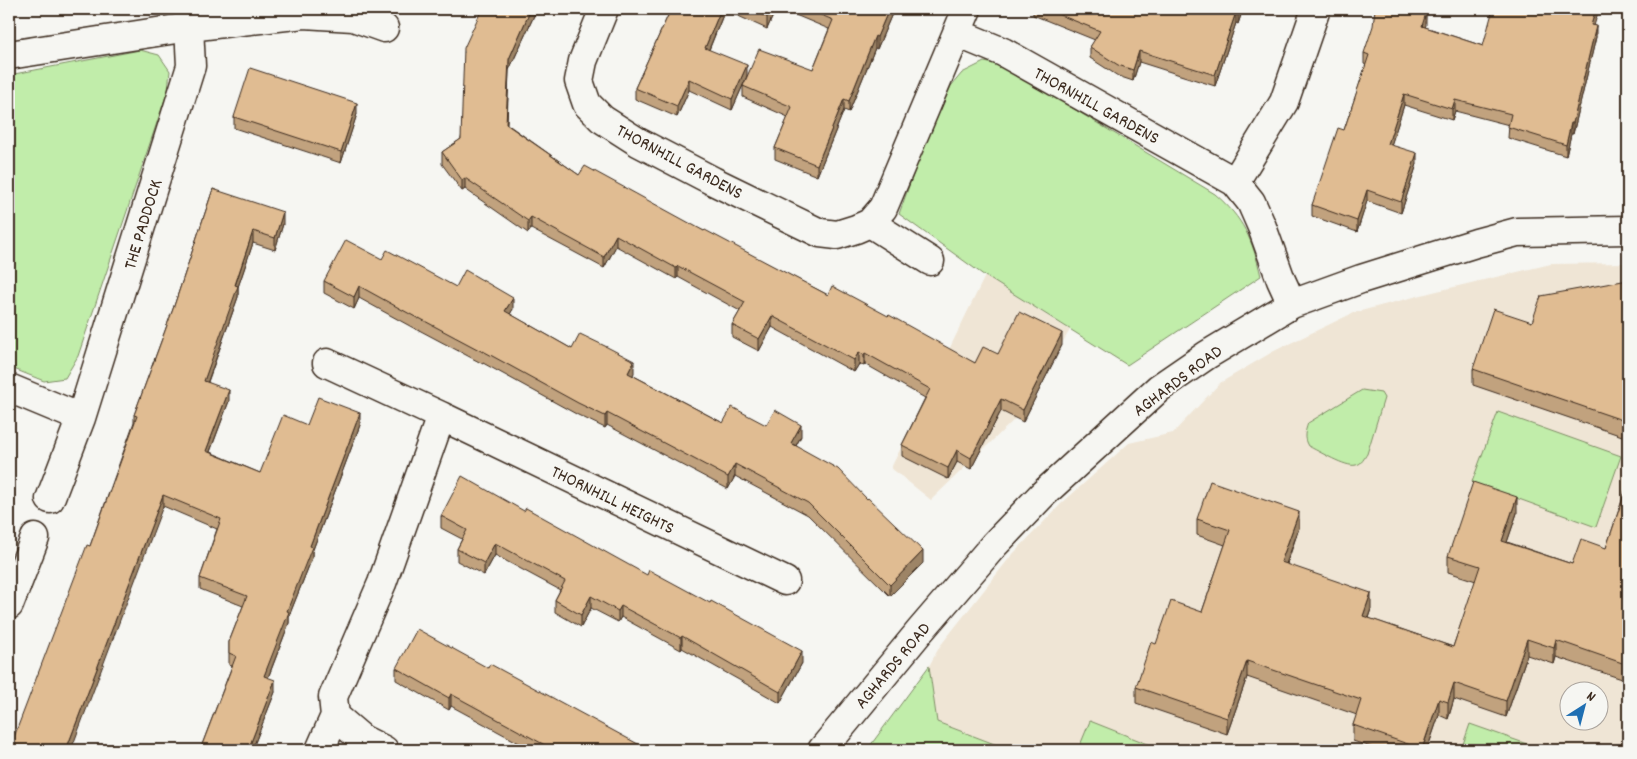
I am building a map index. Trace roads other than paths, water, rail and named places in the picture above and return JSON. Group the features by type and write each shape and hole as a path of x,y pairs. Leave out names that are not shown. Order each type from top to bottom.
{"street":[{"name":"THORNHILL GARDENS","path":"604,9 583,60 580,81 587,104 602,119 638,142 713,181 820,233 837,235 870,222 883,208 962,21 1003,52 1235,182 1255,210 1292,304"},
{"path":"1235,182 1284,102 1316,9"},
{"path":"9,55 189,28 304,14 353,17 384,28"},
{"name":"THE PADDOCK","path":"50,499 81,418 191,66 189,28"},
{"path":"870,222 930,261"},
{"name":"AGHARDS ROAD","path":"822,750 994,545 1042,495 1159,388 1207,354 1292,304 1361,279 1476,242 1517,232 1628,230"},
{"name":"THORNHILL HEIGHTS","path":"327,363 785,581"},
{"path":"9,388 81,418"},
{"path":"320,750 335,716 333,697 382,583 441,416"},
{"path":"9,604 35,538"},
{"path":"335,716 362,739 384,750"}]}
